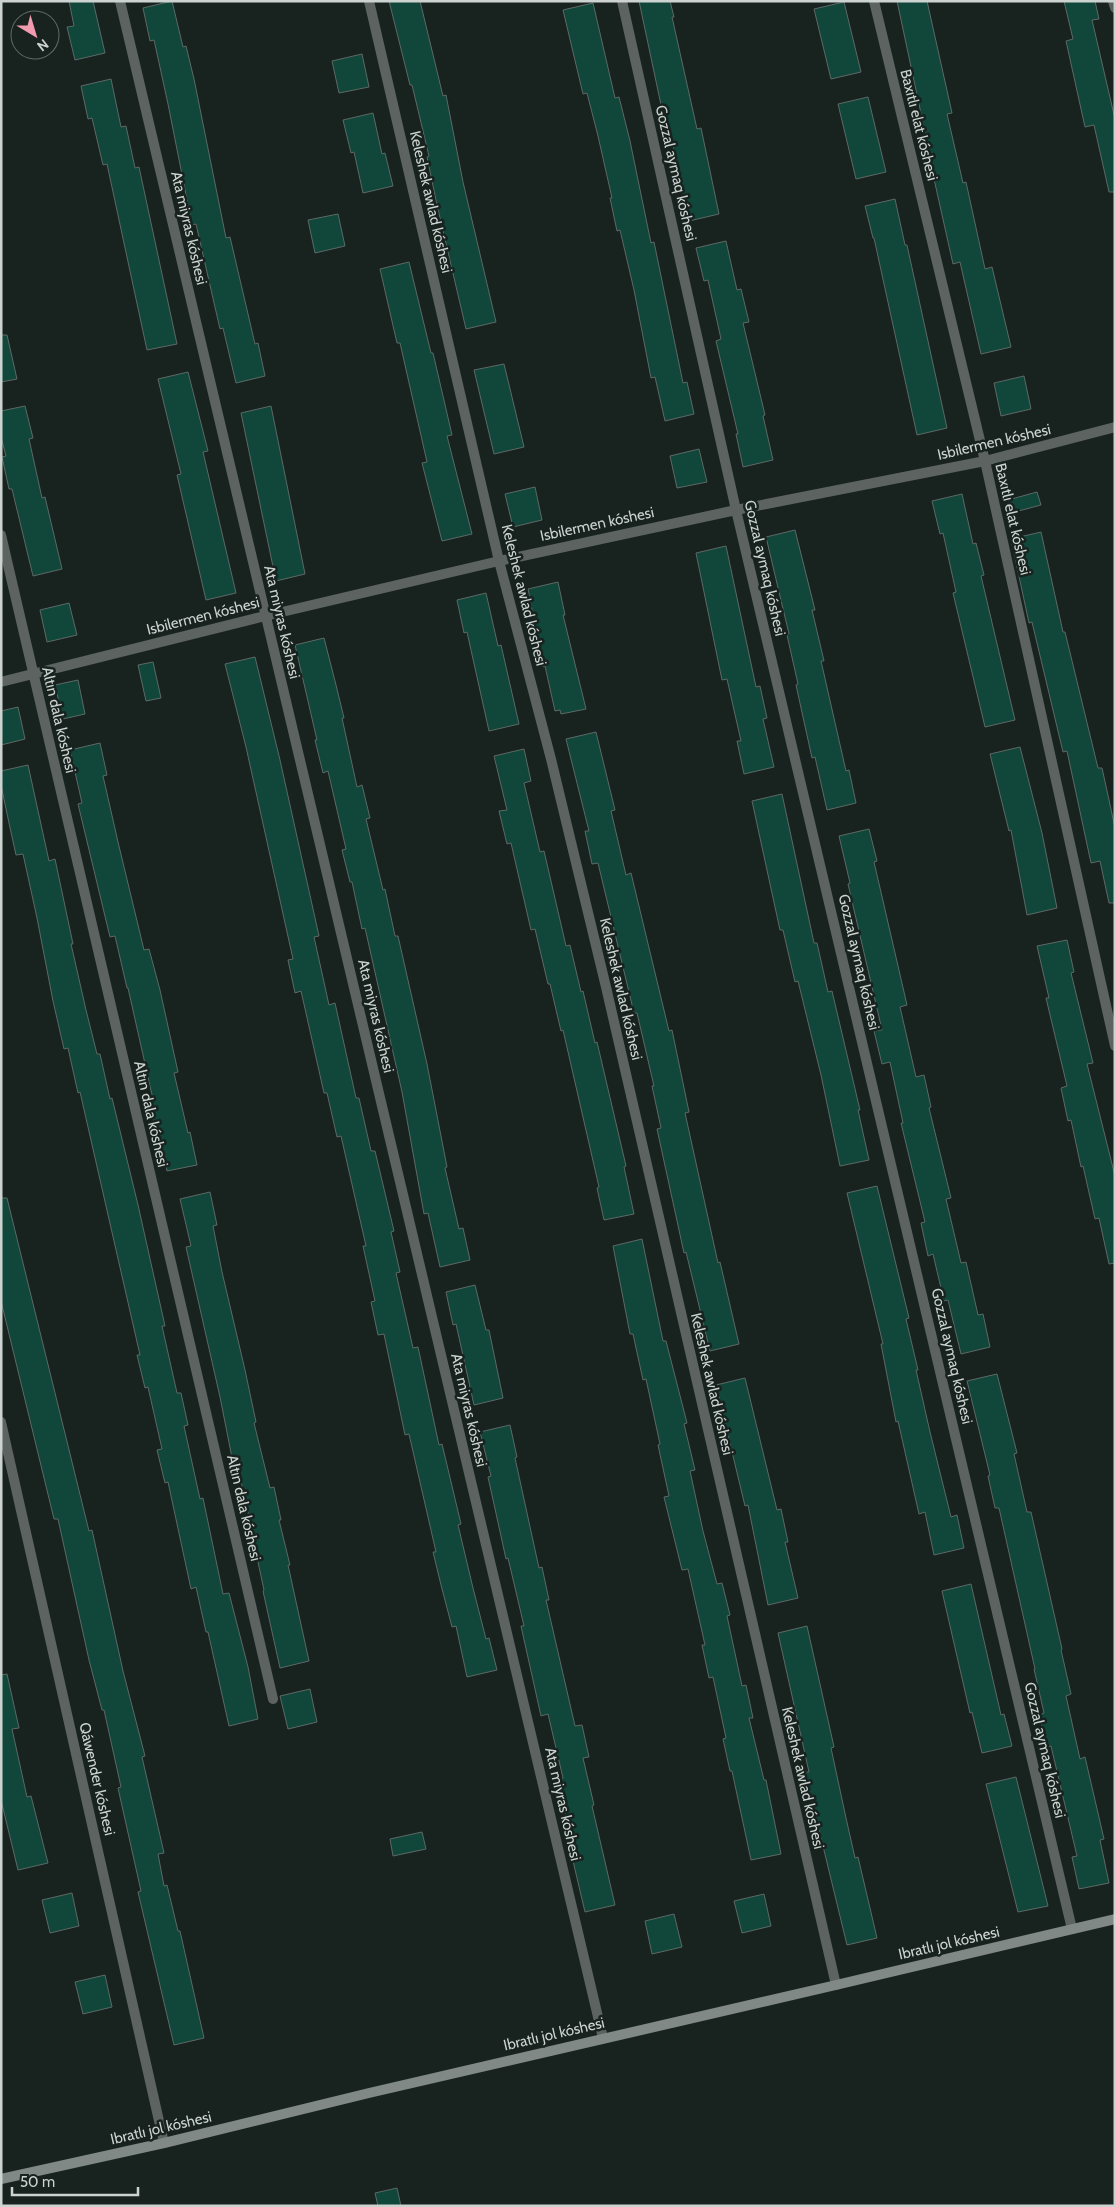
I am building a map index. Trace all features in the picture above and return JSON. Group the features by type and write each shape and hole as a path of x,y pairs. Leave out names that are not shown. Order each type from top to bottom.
{"street":[{"name":"Ata miyras kóshesi","path":"120,1 603,2038"},
{"name":"Keleshek awlad kóshesi","path":"368,1 499,561 551,759 606,987 836,1986"},
{"name":"Gozzal aymaq kóshesi","path":"622,1 736,510 1072,1929"},
{"name":"Baxıtlı elat kóshesi","path":"874,1 985,461 1115,1046"},
{"path":"1113,1 1115,8"},
{"name":"Isbilermen kóshesi","path":"1,682 265,616 499,561 736,510 985,461 1115,427"},
{"name":"Altın dala kóshesi","path":"1,536 273,1699"},
{"name":"Qáwender kóshesi","path":"1,1422 164,2144"},
{"name":"Ibratlı jol kóshesi","path":"1,2179 164,2144 603,2038 836,1986 1115,1919"}],"building":[{"path":"69,1 93,1 105,53 75,60 67,27 74,26"},
{"path":"172,1 183,47 186,46 194,79 226,238 230,237 255,344 258,343 265,376 236,383 223,328 220,329 196,224 192,225 154,40 150,41 143,8"},
{"path":"389,1 420,1 443,96 446,95 463,182 496,322 466,329 437,205 427,157 429,156"},
{"path":"639,1 670,1 697,129 701,128 719,214 689,221 667,118 664,119"},
{"path":"897,1 927,1 952,113 947,114 963,183 966,182 985,269 992,267 1011,347 981,354 960,262 953,264 932,170 929,170 921,138 926,137"},
{"path":"1064,1 1095,1 1099,19 1092,20 1115,119 1115,192 1109,192 1094,125 1085,127 1066,41 1073,39"},
{"path":"844,2 861,72 831,79 814,9"},
{"path":"593,3 615,98 619,97 630,141 651,243 654,242 683,383 687,382 694,414 665,421 655,377 651,378 634,290 620,230 617,231 610,198 612,198 598,136 587,93 583,94 563,10"},
{"path":"362,54 369,87 339,93 332,61"},
{"path":"111,79 121,127 126,126 135,168 139,167 177,344 147,350 107,164 103,165 92,118 88,119 81,86"},
{"path":"868,97 886,172 856,179 838,104"},
{"path":"373,113 382,154 385,153 393,186 363,193 354,152 351,153 343,120"},
{"path":"895,199 905,245 907,245 947,428 917,435 874,238 865,206"},
{"path":"338,214 345,246 315,253 308,220"},
{"path":"726,241 737,290 741,289 749,322 743,323 765,415 763,416 773,460 743,467 736,434 738,434 716,341 721,339 708,280 704,281 696,248"},
{"path":"409,262 452,435 447,436 472,534 442,541 422,463 427,462 400,343 397,343 380,269"},
{"path":"1,335 7,335 17,379 1,382"},
{"path":"504,364 524,447 494,454 474,370"},
{"path":"188,372 208,451 203,452 236,593 206,600 177,475 181,474 158,379"},
{"path":"1024,376 1031,409 1001,416 994,383"},
{"path":"25,406 33,438 29,439 42,498 45,497 62,569 33,576 12,489 9,489 2,457 6,456 1,437 1,411"},
{"path":"271,406 305,574 276,581 241,413"},
{"path":"699,449 707,482 677,488 670,456"},
{"path":"535,487 542,520 513,527 505,494"},
{"path":"1037,492 1041,505 1011,513 1008,500"},
{"path":"962,494 973,544 976,543 984,575 981,576 1015,720 985,727 953,593 956,592 943,533 940,534 932,501"},
{"path":"795,530 815,610 812,610 824,661 821,661 846,771 849,770 856,803 827,810 815,757 812,758 796,685 798,684 787,635 789,634 766,537"},
{"path":"1041,532 1063,632 1065,632 1098,768 1102,768 1115,828 1115,903 1109,903 1100,861 1091,863 1067,751 1063,752 1032,622 1029,623 1011,539"},
{"path":"726,546 756,687 760,686 767,718 763,719 774,767 744,774 737,741 741,741 727,679 722,680 696,553"},
{"path":"558,582 565,615 563,615 586,709 561,714 560,710 555,711 545,666 543,667 528,589"},
{"path":"486,593 498,646 501,645 519,724 489,731 467,632 464,633 457,600"},
{"path":"69,603 77,635 47,642 40,610"},
{"path":"324,638 344,718 342,718 357,787 362,785 370,818 366,819 383,890 385,889 395,936 398,936 427,1064 447,1167 445,1168 459,1229 463,1228 470,1260 440,1267 428,1213 424,1214 402,1092 365,928 362,929 352,882 350,882 342,850 346,849 328,771 323,773 295,645"},
{"path":"255,657 319,936 314,937 329,1005 335,1003 356,1098 359,1098 371,1151 375,1151 394,1231 391,1232 400,1272 396,1273 413,1348 418,1347 439,1445 442,1444 461,1524 458,1525 473,1588 486,1639 489,1638 497,1670 467,1677 456,1626 452,1627 433,1552 436,1552 409,1434 405,1435 384,1334 378,1335 371,1302 375,1301 363,1246 366,1246 341,1136 337,1137 327,1093 324,1093 301,991 295,993 288,960 293,959 246,747 225,664"},
{"path":"153,662 161,698 146,701 138,665"},
{"path":"78,680 85,714 63,719 55,685"},
{"path":"18,707 25,739 1,745 1,711"},
{"path":"596,732 615,810 611,811 626,875 631,873 669,1031 672,1030 689,1112 685,1113 718,1263 720,1262 739,1344 710,1351 686,1252 684,1253 657,1129 661,1128 652,1086 654,1086 637,1013 634,1013 598,863 592,864 585,831 589,831 566,739"},
{"path":"100,743 107,775 103,776 118,842 144,950 149,949 160,990 178,1072 174,1073 197,1165 167,1171 158,1128 155,1129 148,1096 152,1095 128,988 115,936 110,937 78,804 82,803 70,750"},
{"path":"1020,747 1042,833 1057,908 1027,915 1011,830 1009,831 990,754"},
{"path":"524,749 531,781 524,783 540,852 544,851 566,946 570,945 595,1043 597,1042 626,1166 624,1167 634,1214 604,1220 597,1188 599,1187 563,1030 561,1031 535,929 531,930 511,843 507,844 499,811 507,810 494,756"},
{"path":"28,765 49,861 55,859 86,1010 97,1054 100,1054 110,1099 112,1098 138,1205 165,1326 162,1326 177,1393 181,1393 188,1425 184,1426 200,1499 203,1498 223,1594 229,1593 248,1667 258,1719 229,1726 208,1632 206,1632 196,1587 191,1589 168,1482 165,1483 157,1450 162,1449 148,1387 145,1388 137,1355 140,1355 80,1092 78,1093 68,1048 64,1049 23,854 16,855 1,785 1,771"},
{"path":"782,794 814,943 817,943 828,992 832,991 860,1110 858,1110 869,1160 840,1166 821,1075 798,981 795,982 783,930 780,930 752,801"},
{"path":"869,829 877,861 874,862 907,1005 900,1007 916,1077 924,1075 931,1107 929,1108 951,1198 946,1199 961,1263 966,1262 978,1315 983,1314 990,1347 961,1354 948,1300 944,1301 933,1254 928,1256 921,1223 925,1222 901,1123 903,1123 890,1062 882,1064 874,1031 882,1030 848,884 850,883 839,836"},
{"path":"1067,940 1074,972 1071,973 1093,1063 1087,1064 1115,1176 1115,1263 1109,1264 1099,1218 1095,1219 1083,1166 1081,1167 1071,1120 1068,1121 1061,1088 1067,1086 1046,998 1049,998 1037,946"},
{"path":"877,1186 909,1318 906,1319 930,1432 951,1517 957,1515 964,1548 934,1555 925,1512 919,1514 898,1421 896,1422 881,1344 883,1344 847,1193"},
{"path":"210,1192 217,1225 213,1226 222,1272 245,1370 256,1422 254,1423 270,1488 274,1487 281,1520 279,1520 290,1565 288,1565 309,1661 280,1668 254,1539 240,1477 236,1478 186,1247 191,1246 180,1199"},
{"path":"1,1198 7,1198 89,1531 92,1530 123,1671 145,1756 142,1757 164,1853 158,1854 164,1886 167,1885 178,1931 180,1931 204,2038 174,2045 138,1892 141,1891 118,1788 121,1787 104,1710 102,1710 89,1660 58,1519 54,1519 1,1301"},
{"path":"642,1239 663,1341 666,1341 687,1423 684,1424 695,1470 690,1471 703,1531 717,1584 722,1583 730,1615 727,1616 742,1686 746,1685 753,1718 749,1718 764,1780 766,1780 781,1854 751,1860 732,1771 730,1771 723,1739 726,1738 713,1677 709,1678 702,1645 705,1645 688,1569 682,1570 664,1497 669,1496 658,1445 660,1444 646,1379 643,1380 633,1334 630,1334 613,1246"},
{"path":"475,1285 486,1330 489,1330 503,1398 474,1405 456,1324 453,1325 446,1292"},
{"path":"997,1374 1017,1453 1014,1454 1027,1512 1031,1512 1062,1649 1071,1694 1066,1696 1080,1759 1085,1757 1104,1839 1100,1840 1109,1883 1079,1889 1072,1857 1077,1856 1051,1746 1047,1747 1039,1715 1044,1713 1035,1669 999,1508 995,1508 988,1476 990,1475 967,1381"},
{"path":"745,1378 777,1510 781,1509 788,1542 785,1542 798,1598 768,1605 748,1505 745,1506 716,1385"},
{"path":"510,1425 517,1457 515,1458 539,1568 542,1567 549,1600 546,1600 575,1726 582,1725 589,1757 583,1758 615,1905 585,1912 565,1827 568,1826 557,1780 563,1778 548,1714 541,1716 521,1626 524,1626 508,1558 506,1559 488,1477 491,1476 480,1432"},
{"path":"971,1584 1001,1715 1004,1714 1012,1746 982,1753 972,1712 970,1713 942,1591"},
{"path":"807,1626 834,1747 831,1748 846,1818 855,1858 858,1857 877,1938 847,1945 805,1772 809,1772 778,1633"},
{"path":"7,1674 19,1728 12,1729 27,1797 31,1796 48,1863 18,1870 1,1800 1,1675"},
{"path":"310,1689 317,1722 288,1729 280,1696"},
{"path":"1016,1777 1048,1906 1018,1912 986,1784"},
{"path":"422,1832 426,1849 393,1856 390,1839"},
{"path":"72,1893 79,1926 50,1933 42,1900"},
{"path":"764,1894 771,1926 742,1933 734,1901"},
{"path":"674,1914 682,1947 652,1954 645,1921"},
{"path":"105,1975 112,2007 83,2014 75,1982"},
{"path":"397,2188 401,2206 378,2206 375,2193"}]}
